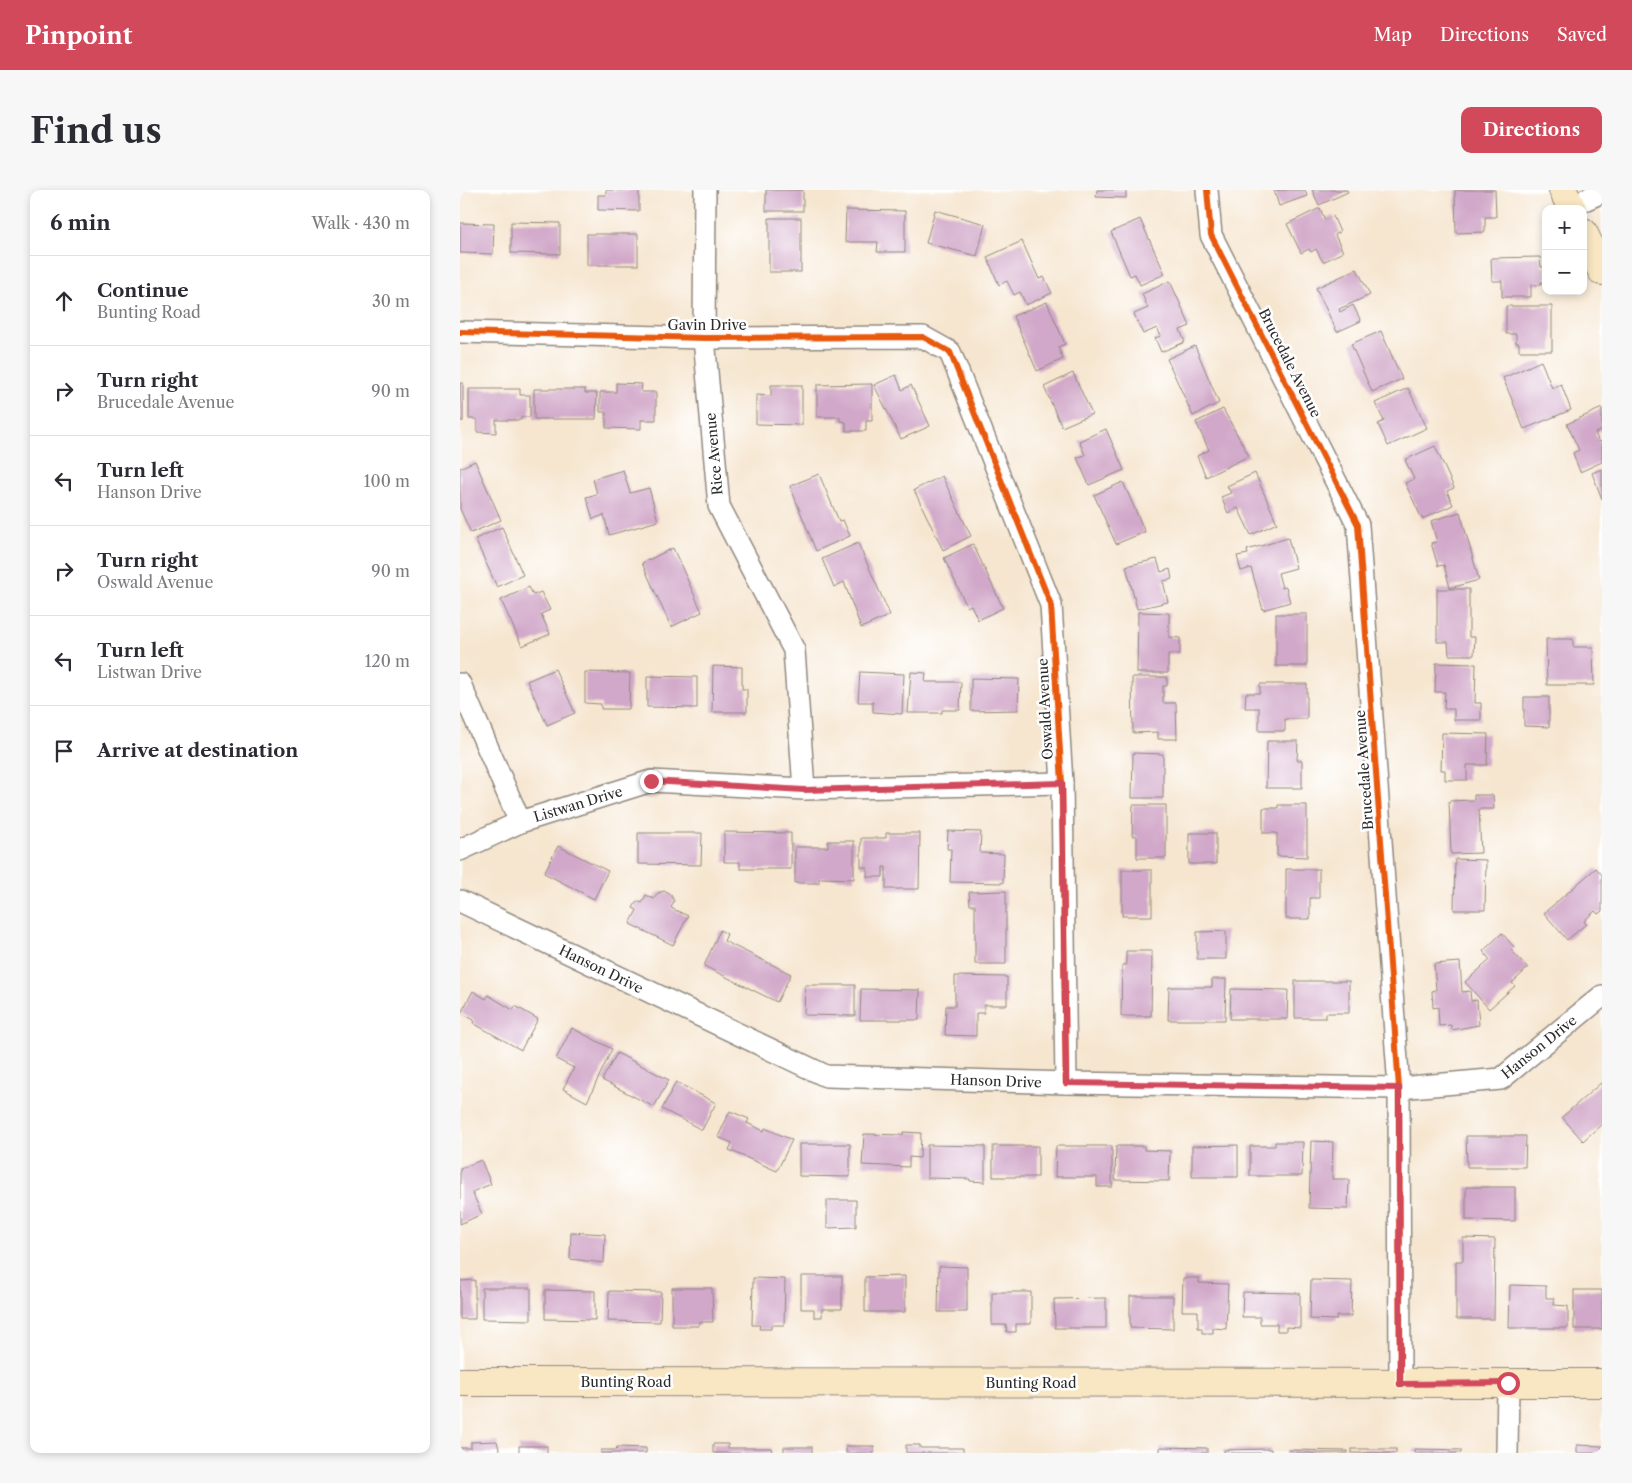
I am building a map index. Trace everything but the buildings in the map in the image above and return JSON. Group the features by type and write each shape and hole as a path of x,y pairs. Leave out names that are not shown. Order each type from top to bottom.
{"main road":[{"path":"1587,240 1602,271"},
{"name":"Bunting Road","path":"460,1382 1602,1383"}],"street":[{"name":"Rice Avenue","path":"705,190 704,338 719,506 794,650 804,790"},
{"name":"Brucedale Avenue","path":"1207,190 1211,234 1358,525 1399,1088 1400,1384"},
{"path":"1569,202 1602,192"},
{"name":"Gavin Drive","path":"460,332 704,338 923,337 950,352"},
{"name":"Oswald Avenue","path":"950,352 1051,605 1062,783 1066,1083"},
{"path":"460,684 520,822"},
{"name":"Listwan Drive","path":"460,850 520,822 651,781 804,790 1062,783"},
{"name":"Hanson Drive","path":"460,901 826,1076 1066,1083 1399,1088 1501,1080 1602,996"},
{"path":"1507,1453 1508,1383"}],"cycle path":[{"path":"1207,190 1211,235 1358,525 1399,1088 1400,1384"},
{"path":"460,332 704,338 923,337 950,352 1051,605 1062,783 1066,1083"}],"route":[{"path":"651,781 804,790 1062,783 1066,1083 1399,1088 1400,1384 1508,1383"}]}
